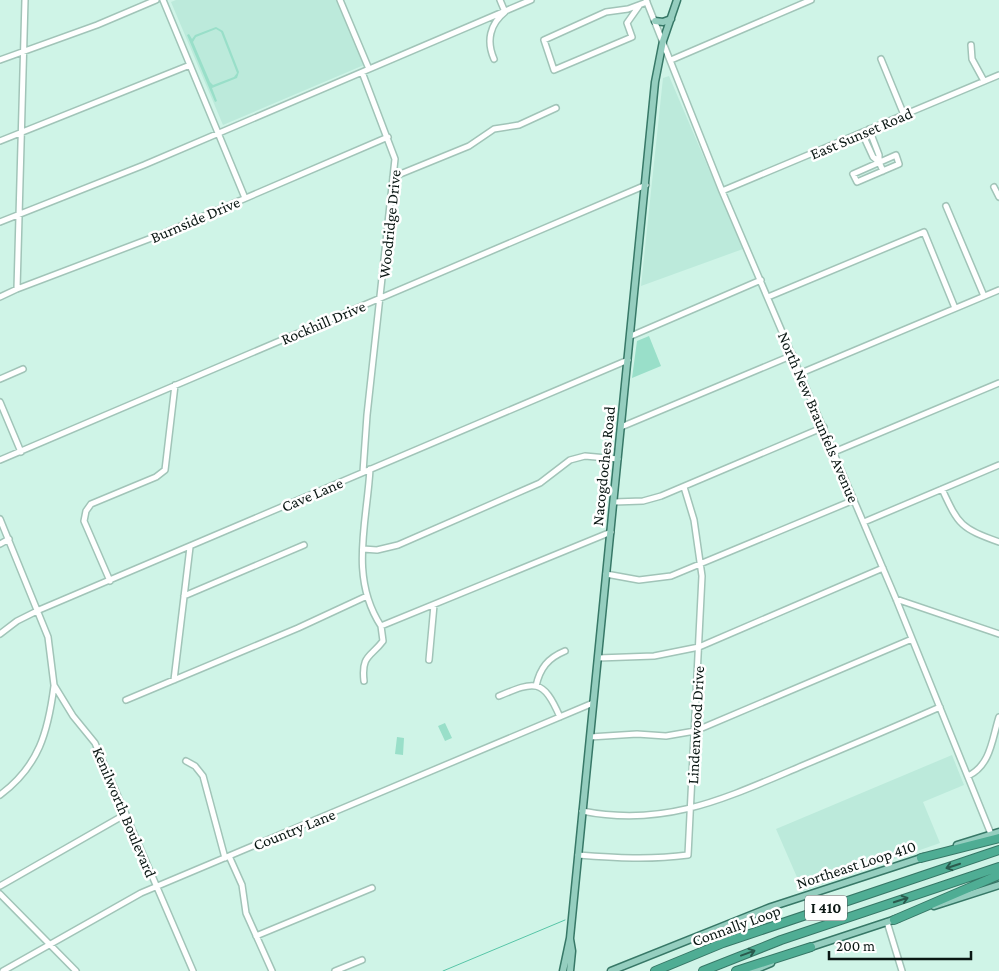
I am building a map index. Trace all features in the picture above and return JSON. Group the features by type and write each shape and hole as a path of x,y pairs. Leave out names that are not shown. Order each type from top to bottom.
{"highway":[{"path":"921,858 995,836"},
{"name":"Connally Loop","path":"655,971 732,940 999,850"},
{"name":"Connally Loop","path":"703,971 781,940 999,867"},
{"path":"890,921 999,875"},
{"path":"736,971 811,947"}],"main road":[{"name":"Nacogdoches Road","path":"570,971 570,938 582,811 655,82 664,41 677,0"},
{"path":"655,21 663,22 671,19"},
{"path":"995,836 999,832"},
{"name":"Northeast Loop 410","path":"611,971 771,907 921,858"},
{"path":"752,971 811,947 999,886"},
{"name":"Nacogdoches Road","path":"562,971 570,938"},
{"path":"571,962 576,971"}],"street":[{"path":"17,288 25,0"},
{"path":"0,60 98,25 156,0"},
{"path":"163,0 245,198"},
{"path":"342,0 369,69"},
{"path":"500,0 505,12"},
{"path":"0,222 218,133 532,0"},
{"path":"671,60 811,0"},
{"path":"639,6 606,12 544,40 554,70 632,37 627,22 639,6 647,1"},
{"name":"North New Braunfels Avenue","path":"647,1 722,191 824,427 968,776 995,836"},
{"path":"494,59 490,48 491,32 495,22 505,12"},
{"path":"971,45 972,60 984,81"},
{"path":"881,59 904,115"},
{"path":"0,141 190,65"},
{"name":"Woodridge Drive","path":"362,72 395,159 367,415 363,472"},
{"name":"East Sunset Road","path":"722,191 999,75"},
{"path":"393,177 469,146 494,129 519,124 556,108"},
{"path":"869,129 883,171"},
{"path":"862,132 870,150 879,162"},
{"name":"Burnside Drive","path":"0,297 17,288 162,234 388,137"},
{"path":"870,150 876,148"},
{"path":"896,155 899,164 857,182 853,174 863,169 896,155"},
{"path":"863,169 867,178"},
{"name":"Rockhill Drive","path":"0,460 381,296 646,185"},
{"path":"994,187 999,197"},
{"path":"946,206 984,296"},
{"path":"768,297 924,232 955,308"},
{"path":"631,336 761,280"},
{"path":"800,373 999,290"},
{"path":"621,427 793,355"},
{"name":"Cave Lane","path":"0,634 17,621 39,610 628,360"},
{"path":"0,379 23,368"},
{"path":"834,452 999,383"},
{"path":"110,581 84,520 86,510 91,504 156,477 165,470 176,385"},
{"path":"0,402 21,452"},
{"path":"614,502 644,501 684,487 824,427"},
{"path":"363,549 377,550 398,545 540,483 563,465 577,458 618,458"},
{"path":"864,522 999,465"},
{"path":"364,681 364,667 368,656 383,641 381,626 375,617 361,574 370,469"},
{"name":"Lindenwood Drive","path":"578,855 622,860 688,855 699,647 701,565 694,520 684,487"},
{"path":"942,489 956,518 964,528 999,542"},
{"path":"606,574 629,580 650,580 671,576 854,500"},
{"name":"Kenilworth Boulevard","path":"0,520 39,610 50,644 54,685 74,716 95,743 193,971"},
{"path":"381,626 611,532"},
{"path":"0,544 9,539"},
{"path":"184,596 304,545"},
{"path":"174,680 190,546"},
{"path":"598,658 654,656 699,647 883,568"},
{"path":"126,700 298,628 367,596"},
{"path":"896,600 999,634"},
{"path":"429,660 434,605"},
{"path":"590,737 636,734 666,736 695,731 912,638"},
{"path":"536,686 539,673 548,661 565,651"},
{"path":"0,795 17,780 39,749 49,721 54,685"},
{"path":"499,696 522,687 536,686 547,692 560,717"},
{"name":"Country Lane","path":"3,971 49,944 157,887 593,703"},
{"path":"582,811 623,816 646,816 690,809 728,797 940,707"},
{"path":"968,776 980,769 985,762 999,716"},
{"path":"186,761 195,766 203,776 227,857 242,885 244,906 272,971"},
{"path":"0,886 126,814"},
{"path":"256,936 372,888"},
{"path":"0,894 76,971"},
{"path":"890,921 902,971"},
{"path":"335,971 362,960"}],"shaded area":[{"path":"176,0 336,0 364,65 223,125 171,2"},
{"path":"216,27 223,31 239,72 237,78 212,88 217,101 215,102 187,35 189,34 192,39 195,35","holes":["216,29 221,32 237,73 234,77 213,85 193,42 196,37"]},
{"path":"669,76 743,249 641,286 663,78"},
{"path":"649,336 661,366 632,378 637,341"},
{"path":"445,723 452,738 445,741 438,726"},
{"path":"397,737 404,738 403,755 395,754"},
{"path":"952,755 964,785 923,802 940,843 803,891 776,829"}],"waterway":[{"path":"443,971 565,920"}]}
